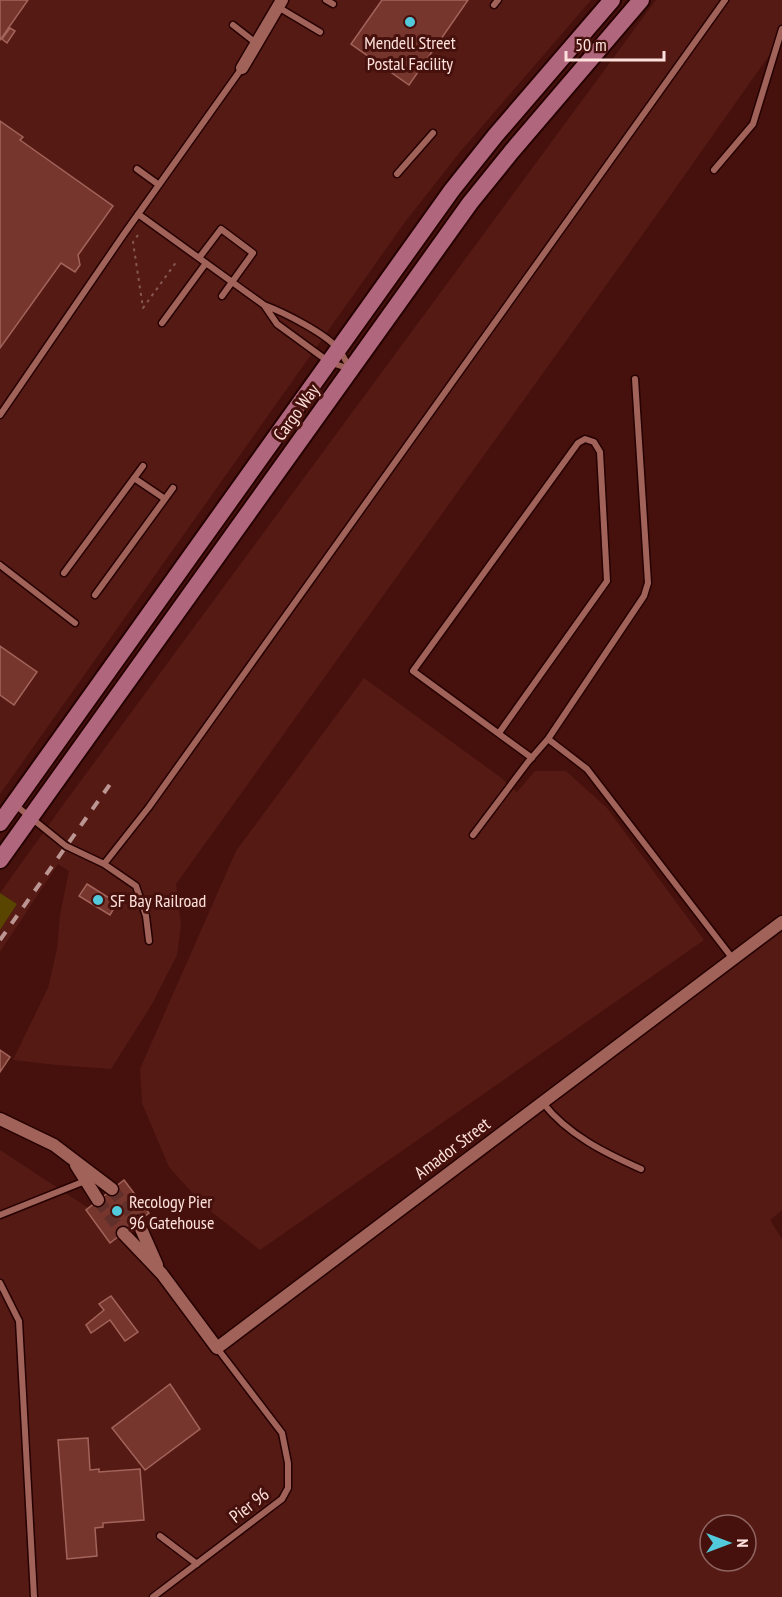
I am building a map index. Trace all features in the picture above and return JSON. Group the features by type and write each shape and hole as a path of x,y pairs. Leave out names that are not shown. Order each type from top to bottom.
{"main road":[{"name":"Cargo Way","path":"0,823 472,163 612,0"},
{"name":"Cargo Way","path":"0,860 490,177 641,0"}],"street":[{"path":"242,68 280,3"},
{"name":"Amador Street","path":"217,1348 782,922"},
{"path":"0,1119 54,1145 112,1189"},
{"path":"72,1159 98,1200"},
{"path":"138,1222 162,1274"},
{"path":"123,1233 162,1274 217,1348"}],"lane":[{"path":"326,0 333,4"},
{"path":"104,864 149,807 725,0"},
{"path":"280,3 320,32"},
{"path":"233,25 256,43"},
{"path":"714,170 753,123 782,29"},
{"path":"0,415 242,68"},
{"path":"397,174 433,134"},
{"path":"137,169 159,185"},
{"path":"138,214 264,305 278,324 333,355 351,370"},
{"path":"199,258 221,229 253,253 222,296"},
{"path":"162,322 206,263"},
{"path":"264,305 286,313 351,370"},
{"path":"474,835 548,739 644,596 648,583 635,379"},
{"path":"499,733 607,581 600,452 594,442 585,439 578,442 414,671 532,758"},
{"path":"64,573 143,466"},
{"path":"134,478 165,499"},
{"path":"95,595 173,488"},
{"path":"0,565 75,623"},
{"path":"548,739 587,769 733,959"},
{"path":"14,804 66,846 104,864 136,886 146,916 149,941"},
{"path":"542,1102 556,1120 606,1154 641,1169"},
{"path":"0,1215 85,1181"},
{"path":"0,1283 19,1321 34,1597"},
{"name":"Pier 96","path":"153,1597 282,1499 288,1488 288,1462 282,1433 217,1348"},
{"path":"160,1536 197,1564"}],"path":[{"path":"138,235 133,242 143,308 177,261"}],"shaded area":[{"path":"0,0 591,0 460,152 405,222 0,794"},
{"path":"656,0 782,0 782,37 176,884 181,925 177,955 152,1004 111,1069 13,1060 48,988 57,949 60,915 69,871 58,864 0,952 0,930 17,904 0,893"},
{"path":"364,678 500,777 517,792 535,771 566,771 607,808 704,940 260,1250 204,1206 169,1167 142,1103 140,1069 236,851"},
{"path":"0,893 17,904 0,930"},
{"path":"782,926 782,1210 770,1220 782,1239 782,1597 0,1597 0,1150 143,1244 217,1347"}],"building":[{"path":"0,0 28,0 0,40"},
{"name":"Mendell Street Postal Facility","path":"382,0 468,0 409,85 351,44"},
{"path":"10,28 15,31 7,43 2,39"},
{"path":"0,121 23,137 20,140 113,206 78,255 80,265 75,272 61,263 0,348"},
{"path":"0,646 37,672 14,705 0,695"},
{"name":"SF Bay Railroad","path":"87,884 117,903 110,915 79,896"},
{"path":"0,1050 10,1057 0,1072"},
{"name":"Recology Pier 96 Gatehouse","path":"124,1180 149,1213 110,1243 86,1210"},
{"path":"111,1296 138,1332 125,1341 110,1320 91,1333 86,1325 104,1310 99,1304"},
{"path":"170,1384 200,1429 145,1470 112,1428"},
{"path":"88,1438 90,1470 99,1469 99,1472 140,1469 144,1520 103,1523 103,1527 95,1528 97,1556 67,1559 58,1440"}],"tunnel":[{"path":"112,1189 138,1222"},
{"path":"98,1200 123,1233"}],"railway":[{"path":"0,940 113,780"}],"place":[{"name":"Mendell Street Postal Facility","path":"410,22"},
{"name":"SF Bay Railroad","path":"98,900"},
{"name":"Recology Pier 96 Gatehouse","path":"117,1211"}]}
